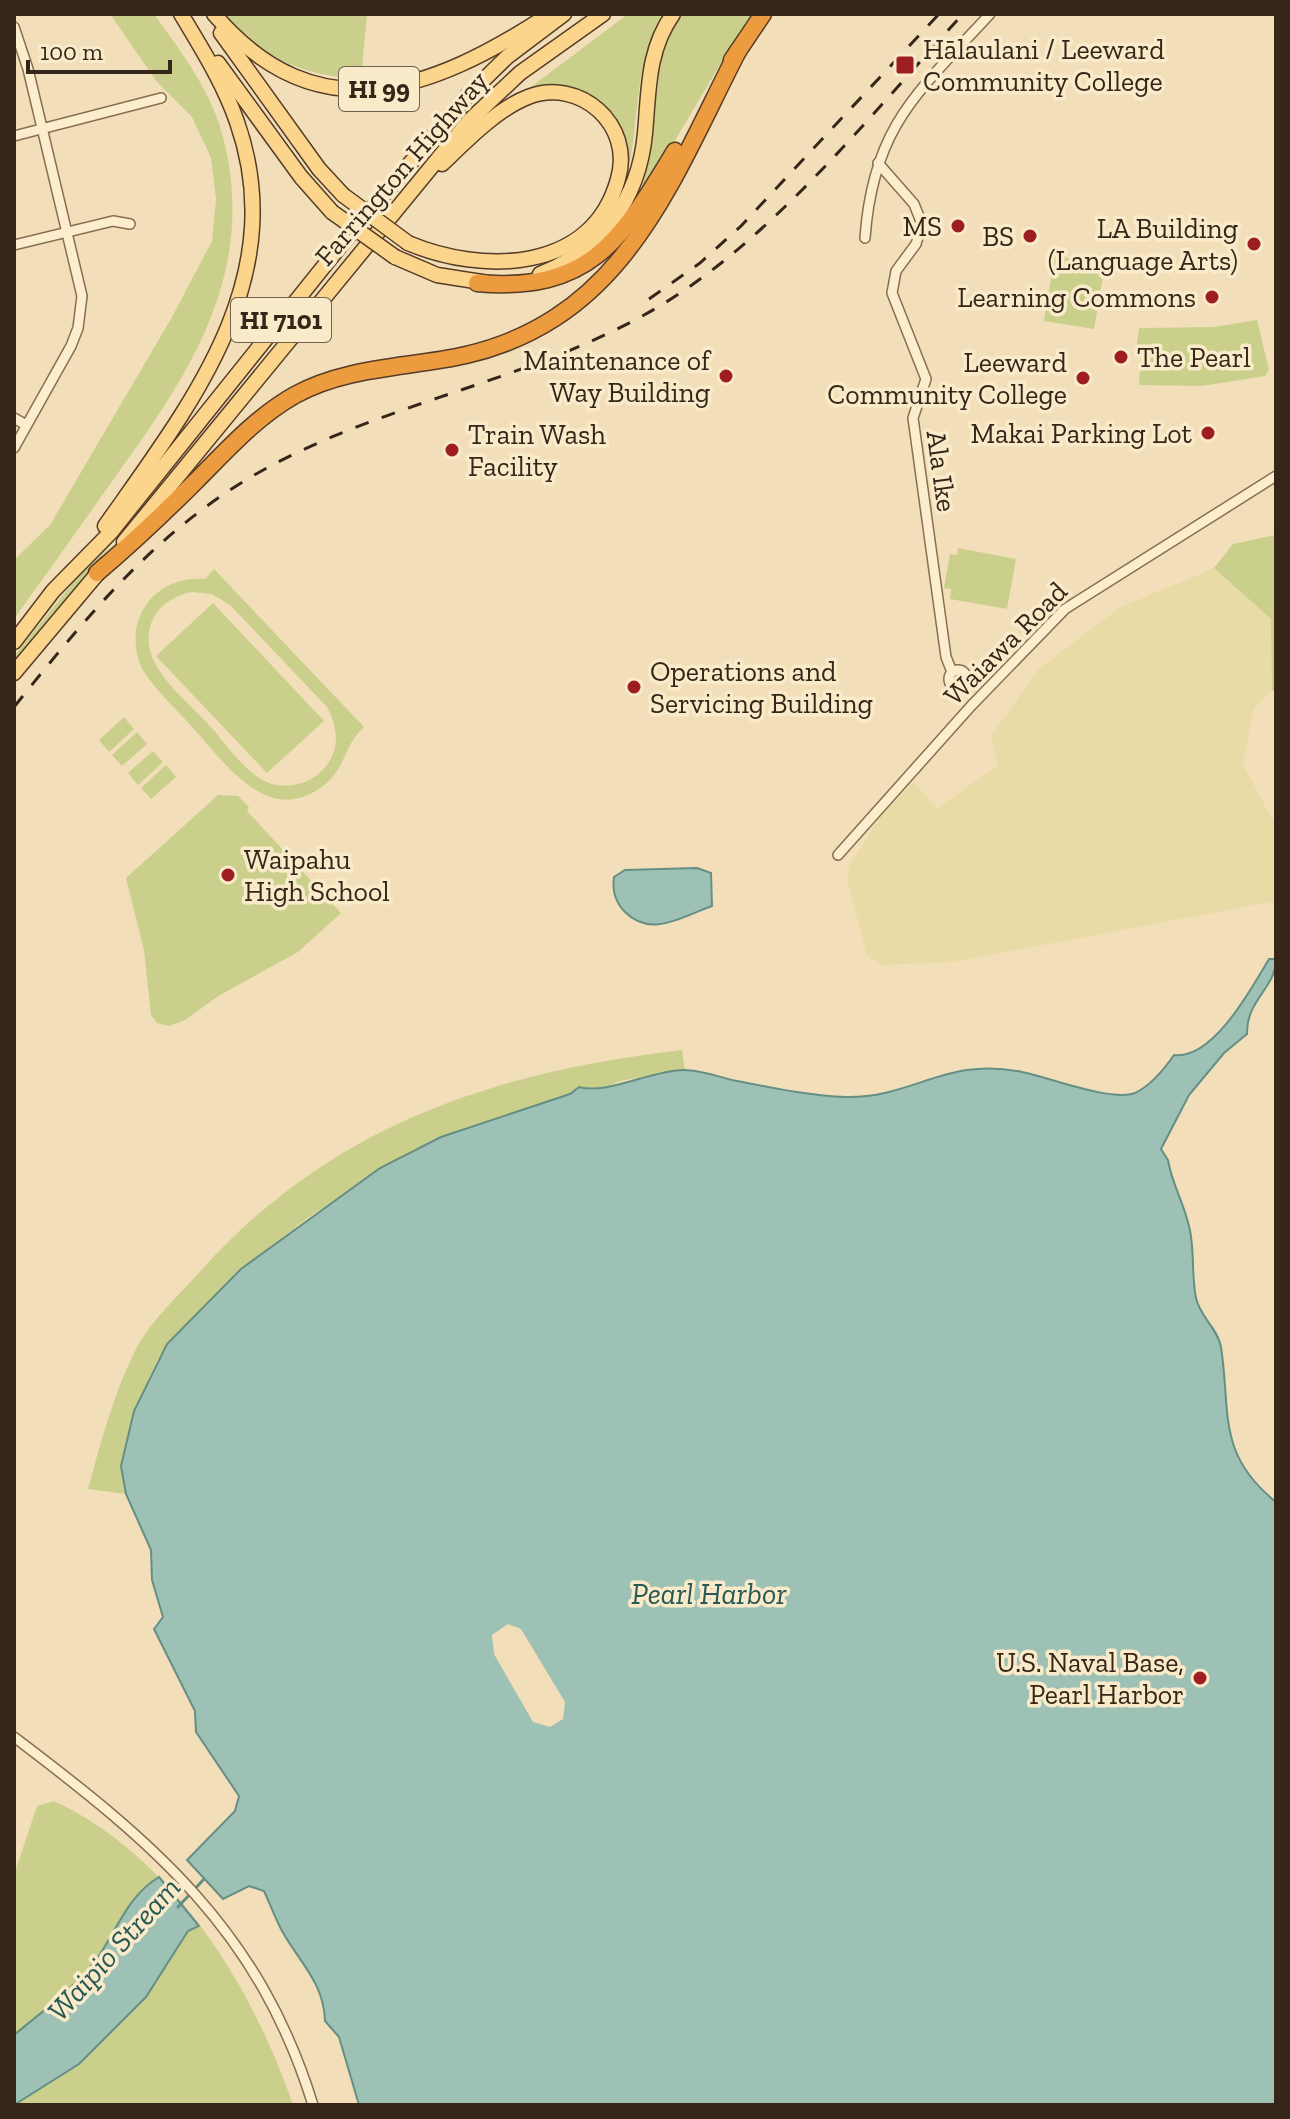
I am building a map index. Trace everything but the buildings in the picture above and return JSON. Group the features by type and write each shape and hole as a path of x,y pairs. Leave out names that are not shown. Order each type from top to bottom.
{"highway":[{"path":"477,283 502,286 554,278 608,247 639,211 763,14"},
{"path":"97,573 145,533 258,421 296,395 358,373 491,348 546,323 587,293 609,273 642,234 738,51"}],"main road":[{"path":"182,14 295,169 332,212 395,257 437,275 477,283 511,281 556,268 591,245 615,220 638,174 653,53 673,14"},
{"path":"53,591 97,537 163,442 229,329 247,277 253,203 245,149 229,100 182,14"},
{"path":"207,14 319,169 343,195 408,243 457,260 494,264 524,261 559,248 597,218 619,179 618,141 608,119 591,102 567,92 530,96 502,113 449,157 385,220"},
{"name":"HI 99","path":"214,14 245,46 290,73 339,87 378,89 413,84 442,74 550,14"},
{"name":"Farrington Highway","path":"14,642 53,591 111,532 322,268 458,106 507,57 564,14"},
{"name":"Farrington Highway","path":"14,673 469,121 520,73 603,14"}],"street":[{"path":"865,238 870,187 890,133 909,103 990,14"},
{"path":"14,27 81,281 78,328 14,448"},
{"path":"14,136 161,98"},
{"name":"Ala Ike","path":"878,163 914,204 922,224 916,244 896,271 892,293 926,379 913,418 946,657 952,672"},
{"path":"14,245 113,221 130,224"},
{"path":"14,418 26,425"},
{"name":"Waiawa Road","path":"838,855 971,706 1065,609 1276,476"},
{"path":"14,1737 131,1828 209,1907 276,2013 313,2105"}],"shaded area":[{"path":"1214,568 1271,619 1272,691 1254,708 1243,764 1273,821 1276,821 1276,901 952,962 882,965 867,956 848,883 849,867 882,814 914,782 937,809 998,765 991,736 1039,669 1119,608"}],"green space":[{"path":"110,14 154,14 204,90 224,141 232,190 231,236 223,280 209,322 190,363 141,441 14,619 14,560 50,525 172,317 212,241 216,199 211,158 192,117 157,82"},
{"path":"221,14 367,14 361,79 318,73 284,62"},
{"path":"628,14 662,14 643,66 631,156 624,182 614,205 600,223 584,239 560,254 579,241 602,217 616,190 622,161 619,135 608,112 589,95 562,87 527,90"},
{"path":"683,14 759,14 724,58 648,186 642,187 648,165 658,76 671,34"},
{"path":"1055,256 1105,264 1094,329 1044,321"},
{"path":"326,268 329,271 14,667 14,656"},
{"path":"1257,320 1269,370 1265,376 1202,386 1139,385 1141,357 1136,352 1139,328 1214,327"},
{"path":"1276,535 1276,690 1272,691 1271,619 1214,568 1233,544"},
{"path":"958,548 1016,559 1007,609 950,599 951,589 944,588 950,554 957,555"},
{"path":"214,569 364,727 331,779 303,797 285,800 267,796 251,787 220,759 142,669 136,635 146,605 170,585 205,579","holes":["186,593 212,594 230,605 327,707 335,727 335,747 330,760 313,778 280,786 254,774 175,690 155,664 149,634 160,608"]},
{"path":"213,603 324,721 267,773 156,656"},
{"path":"124,717 134,729 109,752 99,740"},
{"path":"137,732 147,744 122,766 112,755"},
{"path":"153,751 163,762 138,785 128,773"},
{"path":"166,765 176,777 151,799 141,788"},
{"path":"218,795 238,796 249,807 247,811 341,913 298,952 220,995 185,1020 169,1026 157,1023 151,1015 144,950 126,878"},
{"path":"682,1050 685,1070 620,1081 596,1091 579,1087 570,1094 441,1137 313,1214 241,1269 167,1344 134,1411 121,1466 126,1494 88,1489 120,1385 147,1331 247,1224 300,1181 357,1145 416,1115 479,1092 544,1074"},
{"path":"54,1801 96,1825 135,1855 171,1890 202,1929 255,2015 293,2105 14,2105 14,1875 37,1806"}],"water":[{"path":"697,868 711,873 712,906 678,920 645,924 625,912 615,896 614,877 625,870"},
{"name":"Pearl Harbor","path":"1269,959 1276,959 1275,969 1251,1012 1247,1034 1224,1053 1189,1095 1161,1149 1168,1160 1189,1227 1196,1298 1221,1347 1227,1412 1235,1449 1257,1484 1276,1502 1276,2105 359,2105 339,2037 325,2021 316,1984 282,1931 264,1891 249,1886 223,1899 187,1860 235,1811 239,1796 196,1732 195,1711 154,1629 163,1617 152,1580 151,1550 126,1494 121,1466 134,1411 167,1344 241,1269 380,1168 441,1137 570,1094 579,1087 603,1088 684,1070 817,1095 870,1096 951,1073 996,1069 1022,1072 1096,1092 1135,1093 1152,1081 1174,1055 1189,1054 1216,1035 1241,1004"},
{"path":"159,1877 199,1926 188,1931 146,1997 79,2064 14,2105 14,2035 87,1970 131,1904"}],"pier":[{"path":"508,1624 521,1629 565,1702 563,1719 550,1727 533,1722 494,1654 492,1635"}],"waterway":[{"name":"Waipio Stream","path":"178,1907 204,1879"}],"railway":[{"path":"649,299 700,263 741,226 939,14"},
{"path":"14,707 102,602 133,570 200,511 237,485 325,440 566,352 658,307 701,278 742,246 820,172 963,14"}],"place":[{"name":"Hālaulani / Leeward Community College","path":"905,65"},
{"name":"MS","path":"958,226"},
{"name":"BS","path":"1030,236"},
{"name":"LA Building (Language Arts)","path":"1254,244"},
{"name":"Learning Commons","path":"1212,297"},
{"name":"The Pearl","path":"1121,357"},
{"name":"Maintenance of Way Building","path":"726,376"},
{"name":"Leeward Community College","path":"1083,378"},
{"name":"Makai Parking Lot","path":"1208,433"},
{"name":"Train Wash Facility","path":"452,450"},
{"name":"Operations and Servicing Building","path":"634,687"},
{"name":"Waipahu High School","path":"228,875"},
{"name":"U.S. Naval Base, Pearl Harbor","path":"1200,1678"}]}
